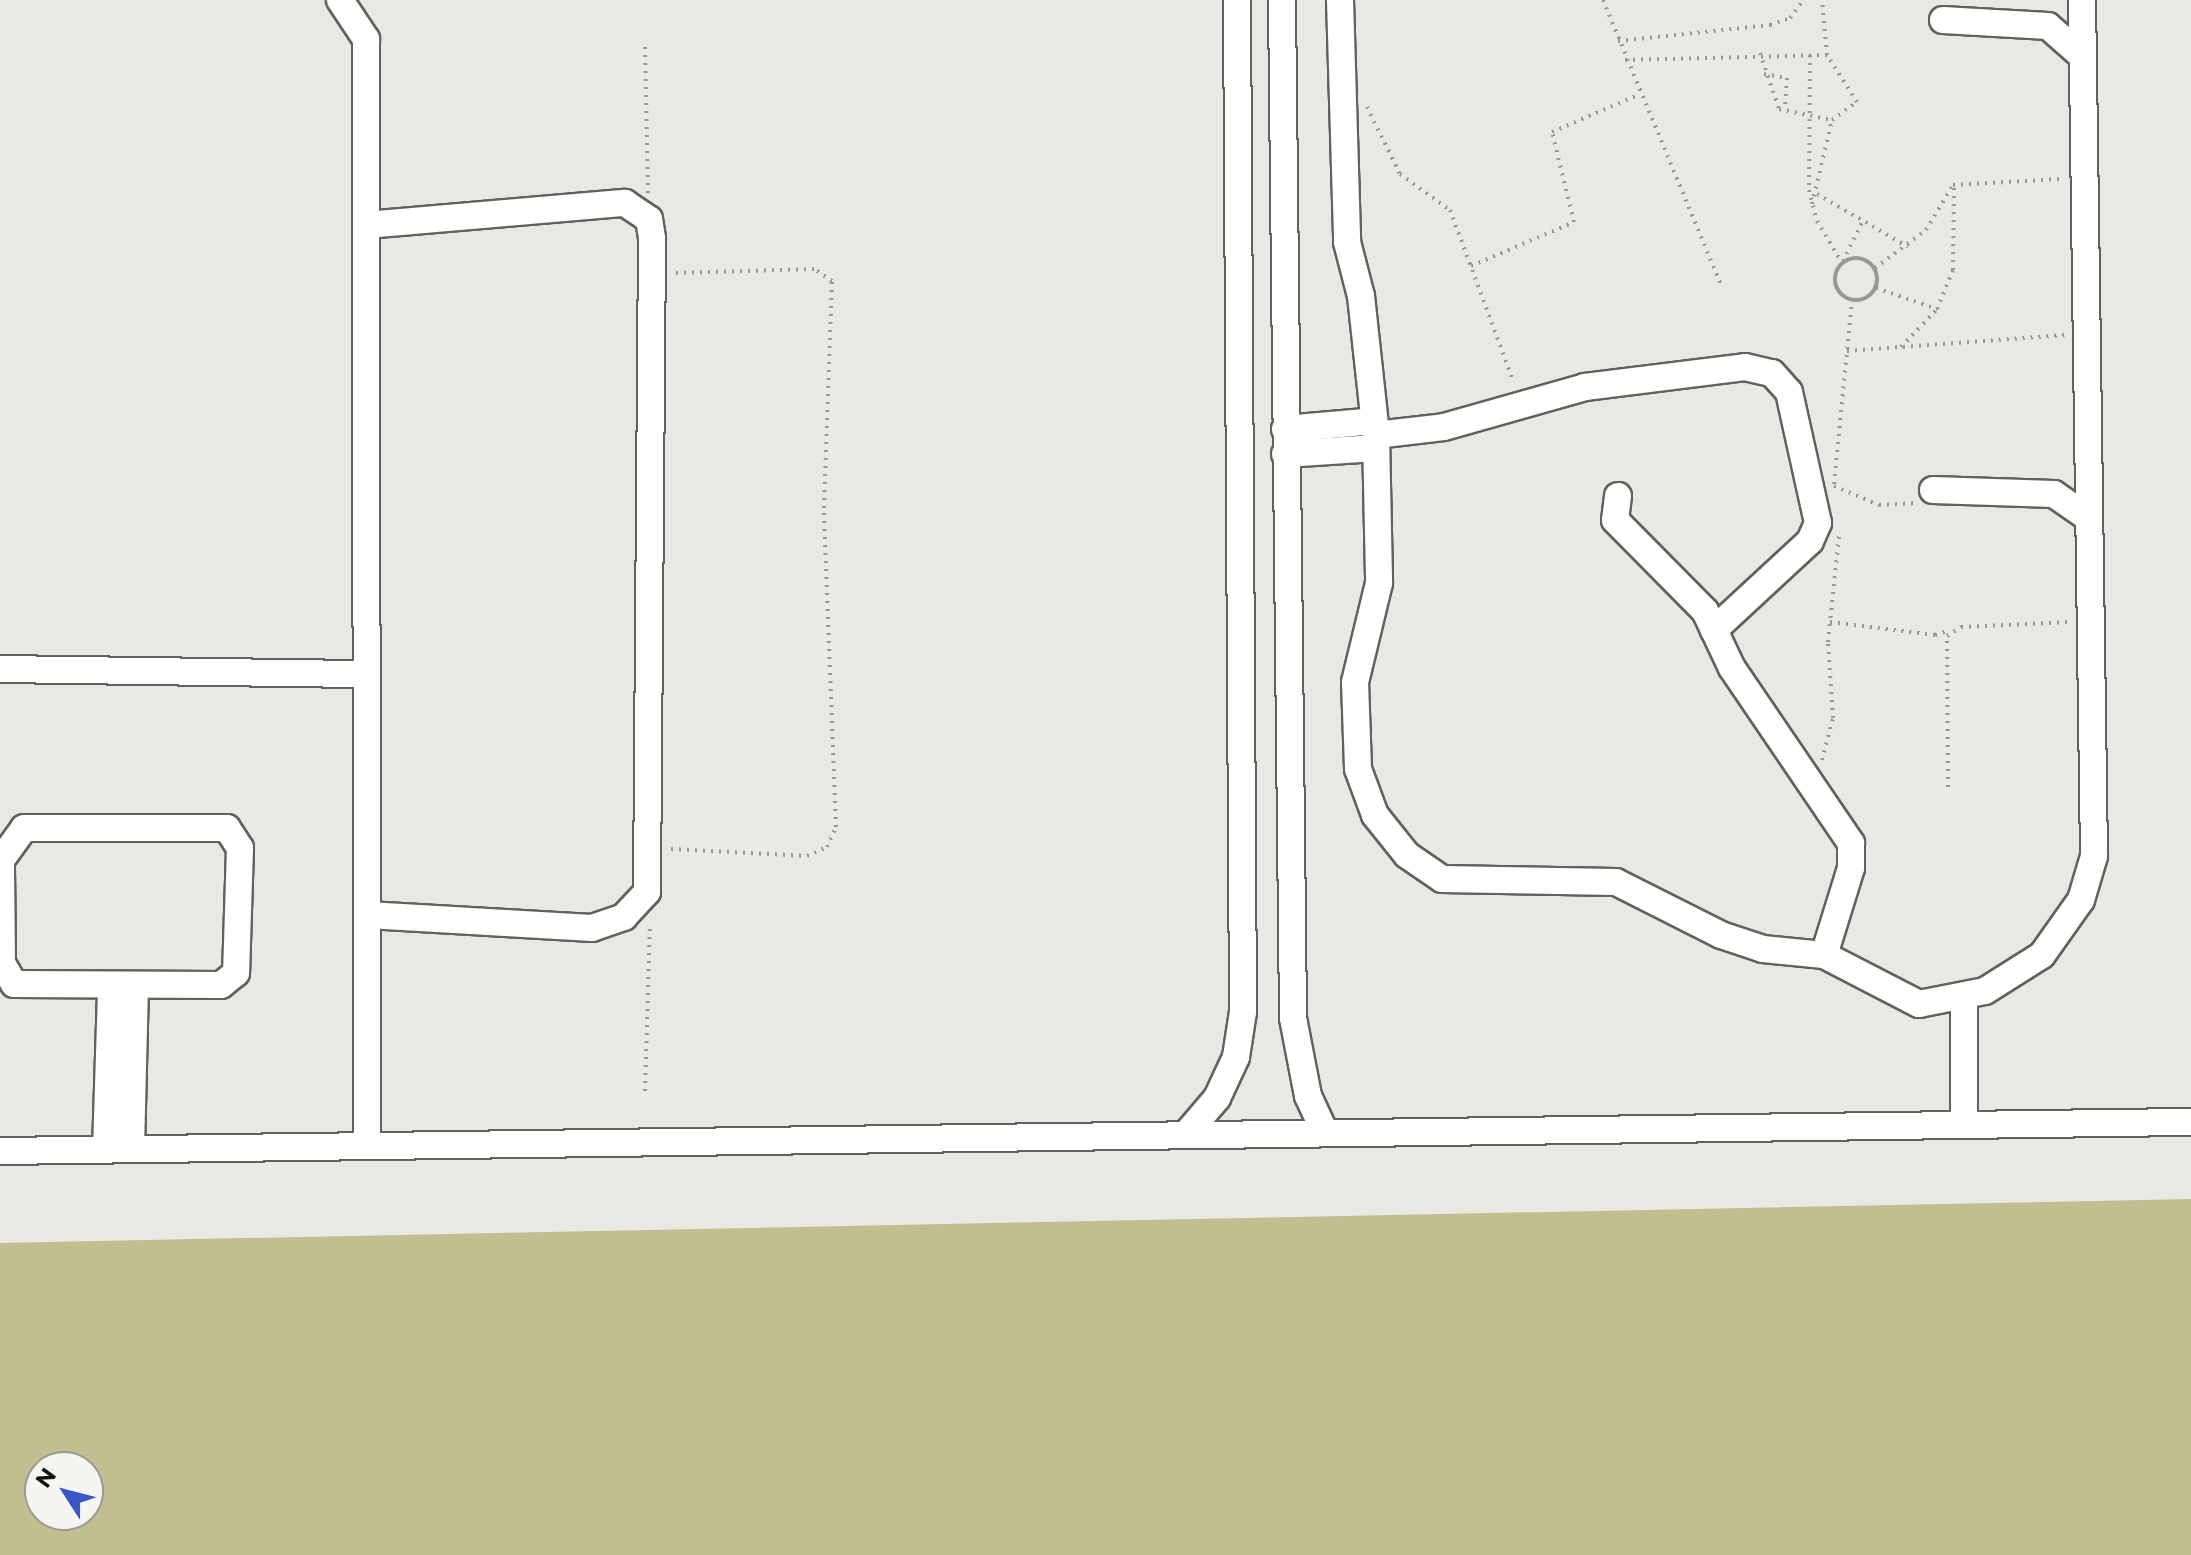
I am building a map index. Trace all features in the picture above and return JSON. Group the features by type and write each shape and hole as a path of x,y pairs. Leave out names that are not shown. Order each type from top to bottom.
{"street":[{"path":"340,0 366,39 367,1146"},
{"path":"1188,1132 1224,1084 1243,1012 1237,0"},
{"path":"1282,0 1293,1018 1300,1070 1324,1131"},
{"path":"2048,26 2079,0"},
{"path":"1347,3 1342,112 1347,242 1361,296 1376,435 1379,583 1355,682 1356,753 1368,801 1395,843 1454,882 1616,882 1721,935 1763,949 1824,955 1919,1004 1964,998 2006,982 2042,955 2070,920 2089,878 2089,621 2079,0"},
{"path":"1943,20 2048,26 2082,56"},
{"path":"366,225 625,203 649,219 652,273 651,882 624,917 592,928 367,915"},
{"path":"1285,442 1432,430 1521,402 1745,367 1783,382 1818,523 1810,541 1714,630"},
{"path":"2054,494 2086,460"},
{"path":"1942,489 2054,494 2087,517"},
{"path":"1618,496 1615,520 1689,590 1851,843 1851,868 1824,955"},
{"path":"0,669 366,674"},
{"path":"24,828 227,828 240,848 236,973 221,985 123,987 27,987 6,975 4,846 24,828"},
{"path":"118,1149 123,987"},
{"path":"1964,998 1964,1125"},
{"path":"0,1151 1188,1132 2191,1122"}],"path":[{"path":"1603,0 1638,95 1722,287"},
{"path":"1618,41 1770,25 1790,18 1803,0"},
{"path":"1812,204 1817,194 1832,120 1857,99 1827,55 1822,9 1825,0"},
{"path":"645,47 649,219"},
{"path":"1625,60 1760,53 1827,55"},
{"path":"1760,53 1764,74 1785,109 1810,118 1832,120"},
{"path":"1810,55 1812,204 1842,263"},
{"path":"1764,74 1787,78 1785,109"},
{"path":"1471,266 1574,222 1552,132 1638,95"},
{"path":"1342,112 1362,106 1376,114 1400,174 1450,210 1521,402"},
{"path":"1953,185 2083,179"},
{"path":"1875,268 1909,247 1953,185"},
{"path":"1901,347 1937,309 1957,241 1953,185"},
{"path":"1817,194 1909,247"},
{"path":"1863,220 1835,278 1840,293 1855,300 1876,288 1937,309"},
{"path":"1842,263 1857,257 1875,268"},
{"path":"1875,268 1876,288"},
{"path":"652,273 814,269 832,281 824,508 836,827 827,847 807,856 652,848"},
{"path":"1847,351 2085,334"},
{"path":"1834,486 1892,506 1942,489"},
{"path":"1830,622 1935,635 1952,630 2089,621"},
{"path":"1948,787 1945,644 1952,630"},
{"path":"645,1091 651,882"}],"shaded area":[{"path":"2191,1199 2191,1555 0,1555 0,1243"}]}
